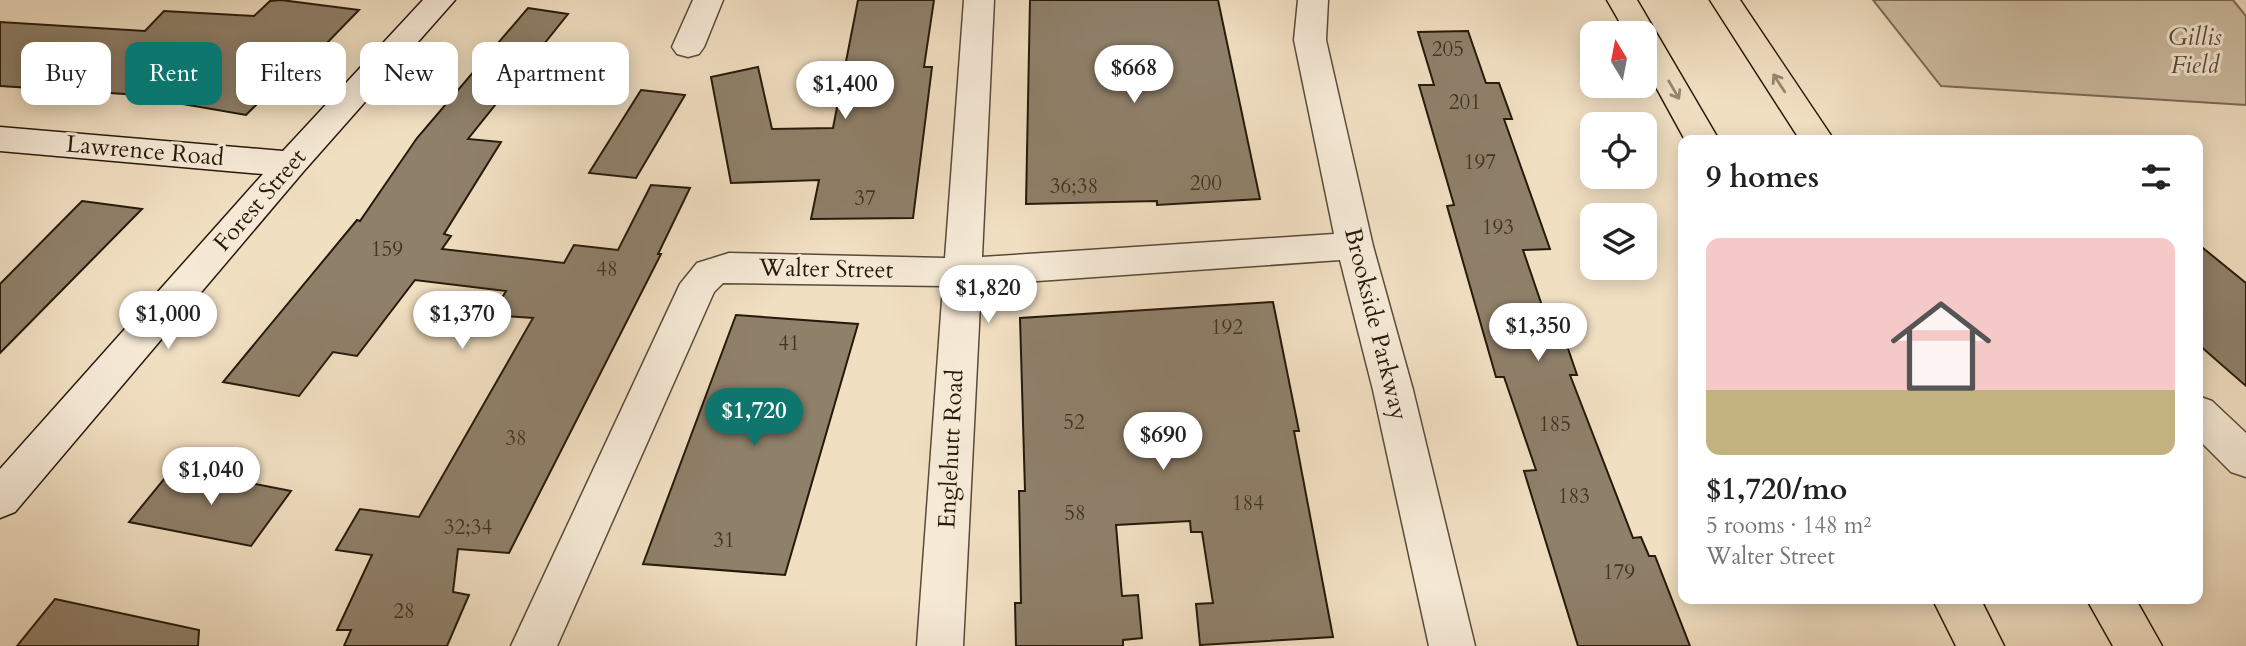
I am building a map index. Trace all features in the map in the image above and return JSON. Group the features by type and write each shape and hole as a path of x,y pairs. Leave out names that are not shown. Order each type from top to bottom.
{"highway":[{"path":"1622,0 1635,21"},
{"path":"1725,0 1814,135"},
{"path":"1657,60 1699,135"},
{"path":"1958,604 1981,646"},
{"path":"2113,604 2139,646"}],"street":[{"name":"Forest Street","path":"0,499 291,164 440,0"},
{"path":"688,47 708,0"},
{"name":"Englehutt Road","path":"940,646 979,0"},
{"name":"Brookside Parkway","path":"1313,0 1310,40 1355,246 1393,390 1452,646"},
{"name":"Lawrence Road","path":"0,139 291,164"},
{"name":"Walter Street","path":"534,646 699,284 710,273 729,267 961,272 1355,246"},
{"path":"2203,418 2246,459"}],"green space":[{"name":"Gillis Field","path":"1873,0 2233,0 2246,16 2246,105 1941,86"}],"building":[{"path":"281,0 359,10 328,42 236,42 236,105 256,105 246,115 188,105 222,105 222,42 125,42 125,94 111,93 111,42 21,42 21,87 0,86 0,22 145,31 164,11 254,16 270,1"},
{"path":"858,0 934,0 924,67 932,67 913,218 811,219 819,180 731,183 711,77 758,67 772,129 833,128"},
{"path":"1030,0 1218,0 1260,199 1157,205 1157,201 1026,204"},
{"path":"528,8 568,14 546,42 499,42"},
{"path":"1468,31 1486,83 1499,83 1512,119 1504,119 1550,249 1523,250 1551,332 1562,331 1577,375 1570,375 1633,538 1641,537 1649,556 1655,556 1690,646 1578,646 1524,471 1536,470 1504,377 1496,377 1447,206 1454,205 1419,85 1434,85 1418,32"},
{"path":"472,74 472,105 495,105 468,139 501,142 444,234 451,236 442,249 564,263 574,245 618,250 651,185 690,188 658,254 661,254 509,553 458,549 453,592 469,595 447,646 344,646 351,630 337,630 372,555 336,550 360,509 419,517 533,318 492,315 506,291 415,280 357,356 333,352 299,396 223,382 357,220 360,221 417,138 445,105 458,105 458,90"},
{"path":"641,90 685,95 636,178 589,173"},
{"path":"82,201 142,209 0,353 0,284"},
{"path":"2203,248 2246,283 2246,386 2203,348"},
{"path":"1273,302 1299,431 1294,431 1333,637 1200,645 1196,604 1213,603 1202,532 1191,532 1190,521 1116,525 1122,596 1138,595 1142,638 1123,640 1123,646 1016,646 1015,603 1021,603 1019,491 1025,491 1020,318"},
{"path":"736,315 858,324 785,575 643,564"},
{"path":"173,468 291,491 251,546 129,522"},
{"path":"55,599 199,630 198,646 17,646"}]}
